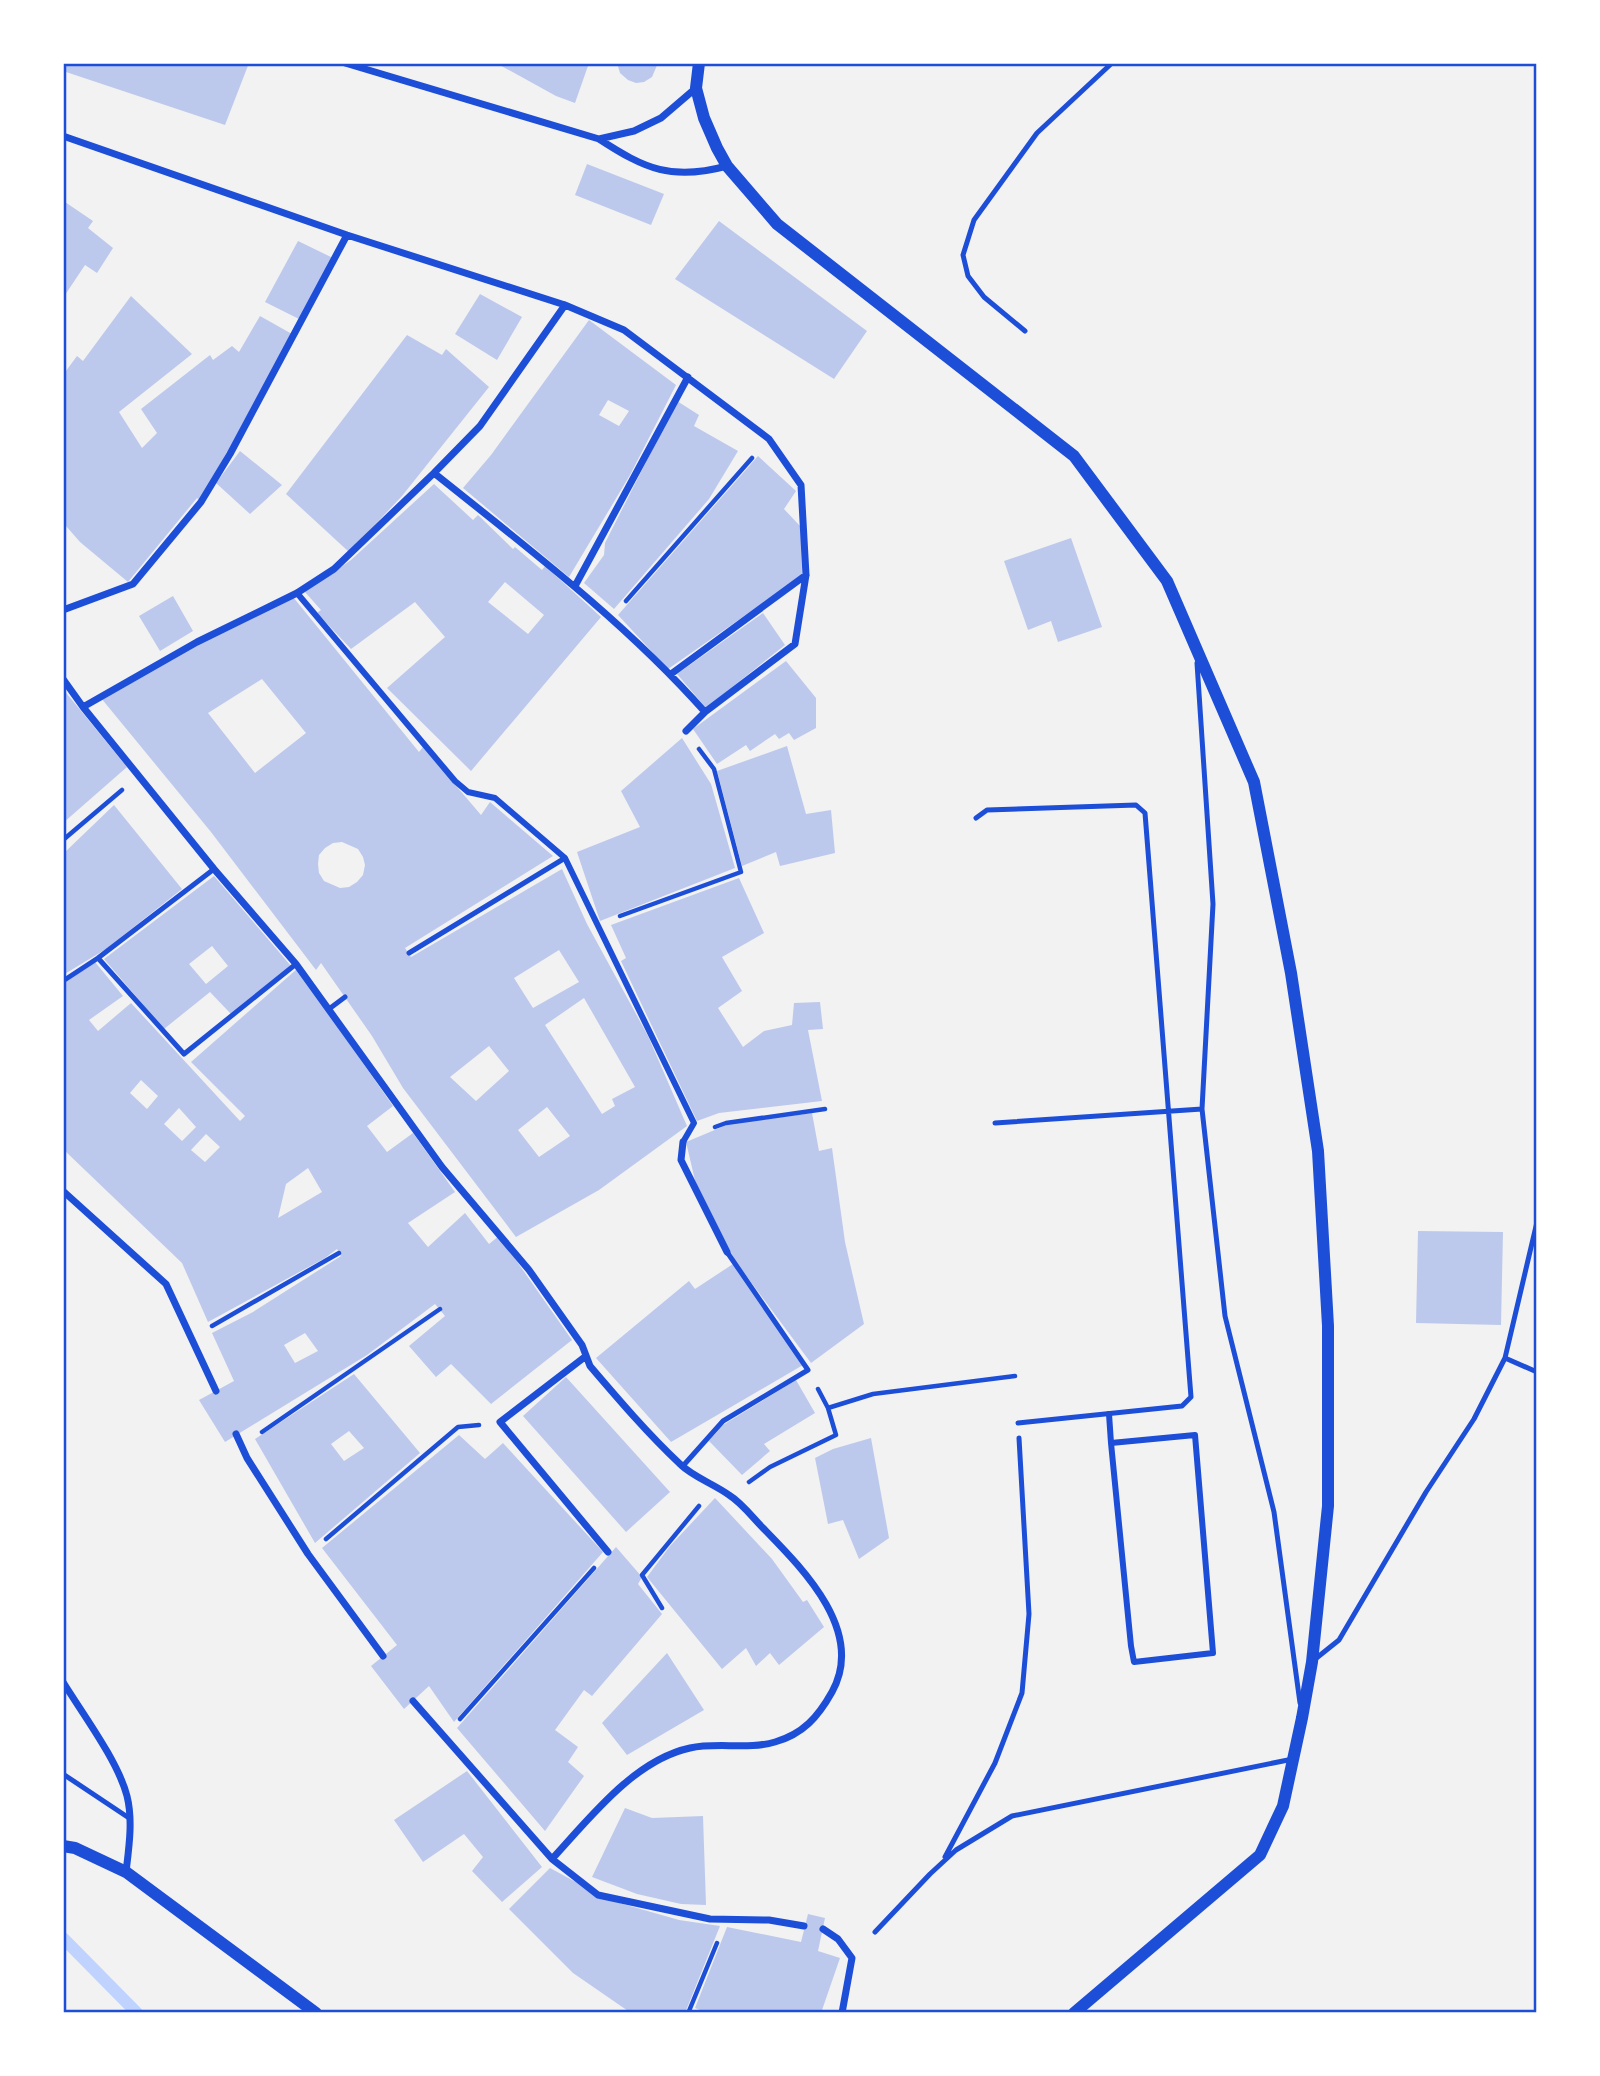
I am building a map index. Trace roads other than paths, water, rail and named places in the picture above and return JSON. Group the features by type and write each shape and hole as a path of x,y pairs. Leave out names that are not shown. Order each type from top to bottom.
{"street":[{"path":"345,63 599,139 630,159 661,171 704,172 727,166"},
{"path":"699,63 696,88 704,118 727,166 777,224 1074,456 1167,582 1254,782 1291,973 1318,1152 1328,1326 1328,1506 1312,1662 1293,1759 1283,1806 1260,1855 1074,2013"},
{"path":"599,139 634,131 661,118 696,88"},
{"path":"63,136 347,235 565,305 624,330 769,439 801,485 806,575 795,644 705,712 686,731"},
{"path":"63,610 133,584 201,502 230,454 347,235"},
{"path":"83,707 175,653 297,593 334,569 480,426 565,305"},
{"path":"575,586 688,377"},
{"path":"435,473 612,618 671,674 705,712"},
{"path":"671,674 806,575"},
{"path":"297,593 455,781 468,792 495,798 565,858 694,1123 683,1142 681,1160 727,1252"},
{"path":"63,679 138,776 296,964 442,1167 529,1270 582,1345 590,1367 682,1467 730,1495 801,1567 830,1612 839,1633 841,1668 835,1687 822,1710 807,1728 774,1743 692,1747 676,1752 635,1774 621,1785 552,1859"},
{"path":"63,1191 166,1284 216,1391"},
{"path":"586,1356 500,1422 608,1552"},
{"path":"1109,1414 1111,1443 1133,1662 1213,1653 1195,1435 1111,1443"},
{"path":"236,1434 307,1554 383,1656"},
{"path":"63,1682 109,1756 127,1796 130,1831 127,1872"},
{"path":"413,1701 552,1859 598,1895 710,1919 769,1920 804,1926"},
{"path":"63,1846 75,1848 127,1872 316,2013"},
{"path":"823,1929 838,1938 852,1958 842,2013"}],"lane":[{"path":"1025,331 984,297 968,276 963,255 974,220 1037,133 1112,63"},
{"path":"1196,649 1213,904 1202,1109 1225,1315 1274,1512 1301,1718"},
{"path":"976,818 987,810 1136,805 1145,813 1191,1397 1182,1406 1018,1423"},
{"path":"409,953 565,858"},
{"path":"63,981 98,958 215,869"},
{"path":"98,958 184,1054 296,964"},
{"path":"330,1009 345,997"},
{"path":"995,1123 1202,1109"},
{"path":"1312,1662 1339,1640 1426,1492 1474,1419 1505,1358 1537,1222"},
{"path":"682,1467 723,1421 808,1370 727,1252"},
{"path":"1505,1358 1537,1372"},
{"path":"942,1863 995,1763 1022,1693 1029,1614 1019,1438"},
{"path":"875,1932 956,1850 1012,1816 1293,1759"},
{"path":"63,1774 129,1818"}],"waterway":[{"path":"63,1938 137,2013"}]}
